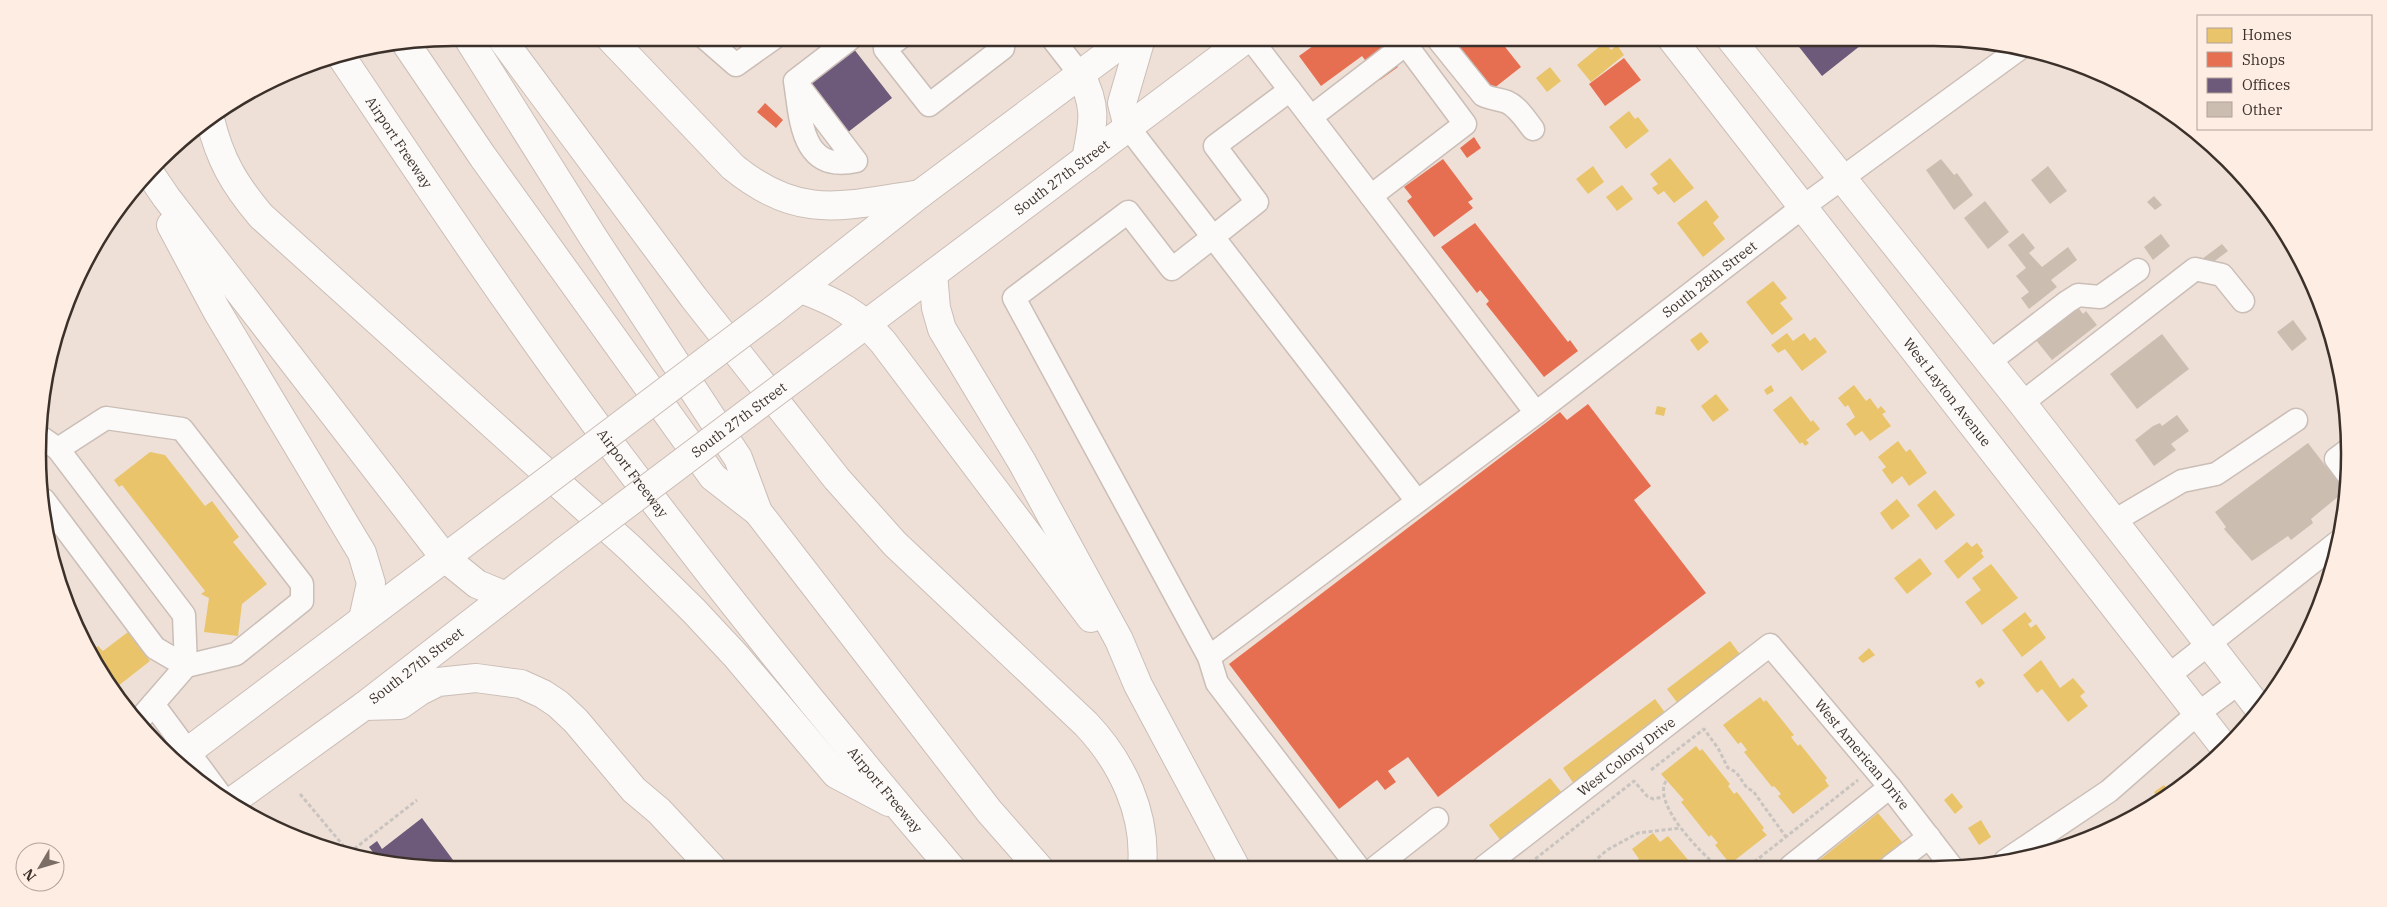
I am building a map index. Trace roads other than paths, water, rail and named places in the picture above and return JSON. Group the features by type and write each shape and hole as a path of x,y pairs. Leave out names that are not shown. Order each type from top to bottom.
{"main road":[{"path":"473,46 593,237 738,458 758,512"},
{"path":"507,46 694,298 837,479 896,544 1086,724 1110,751 1130,791 1139,818 1142,861"},
{"path":"618,46 732,167 750,181 773,194 790,201 824,207 920,194"},
{"path":"183,756 801,289 920,194 1118,46"},
{"path":"1128,127 1122,103 1139,46"},
{"path":"1207,68 1221,46"},
{"name":"South 27th Street","path":"236,798 364,706 866,322 933,274 1236,46"},
{"name":"West Layton Avenue","path":"1677,46 1804,206 2220,742"},
{"path":"1737,46 2022,403 2255,703"},
{"path":"410,49 483,156 713,477 758,512 990,811 1032,861"},
{"name":"Airport Freeway","path":"344,61 455,225 621,458 768,646 945,861"},
{"path":"1080,74 1089,90 1094,118 1086,159"},
{"path":"212,126 216,144 226,168 239,190 261,216 632,549 730,650 836,774 899,807"},
{"path":"153,179 445,558 476,584 506,596"},
{"path":"150,182 217,311 362,553 371,583 363,620"},
{"path":"933,274 936,308 942,329 1022,462 1119,640 1138,685 1232,861"},
{"path":"801,289 831,301 866,322 1078,600 1138,685"},
{"path":"364,706 400,705 428,686 448,681 492,678 521,684 558,704 576,721 634,790 659,811 706,861"},
{"path":"634,790 650,819 683,861"}],"street":[{"path":"714,46 736,65 763,46"},
{"path":"841,46 795,81 805,138 812,152 826,160 846,163 856,161"},
{"path":"888,46 929,105 1003,48 1002,46"},
{"path":"1058,46 1080,74"},
{"path":"1256,46 1536,413"},
{"path":"1311,117 1397,46"},
{"path":"1371,196 1466,124 1407,46"},
{"path":"1443,46 1483,95 1515,106 1533,129"},
{"name":"South 28th Street","path":"1208,656 1536,413 1841,178 2012,54"},
{"path":"1290,90 1214,146 1257,202 1172,269 1128,212 1014,298 1208,656 1217,683 1353,861"},
{"path":"1128,127 1417,501"},
{"path":"2022,403 2195,269 2222,275 2243,301"},
{"path":"1989,362 2072,298 2078,295 2100,297 2138,270"},
{"path":"186,666 184,615 50,444 106,418 182,429 302,584 302,601 236,654 186,666 146,712 193,766"},
{"path":"2114,522 2182,481 2216,474 2296,420"},
{"path":"2341,455 2336,459 2341,465"},
{"path":"50,508 155,648 186,666"},
{"path":"2168,676 2329,549"},
{"name":"West American Drive","path":"1770,645 1890,787 1947,861"},
{"name":"West Colony Drive","path":"1492,861 1770,645"},
{"path":"2019,852 2109,791 2197,714 2239,683"},
{"path":"1797,861 1890,787"},
{"path":"1384,861 1437,819"},
{"path":"1897,861 1929,836"}]}
